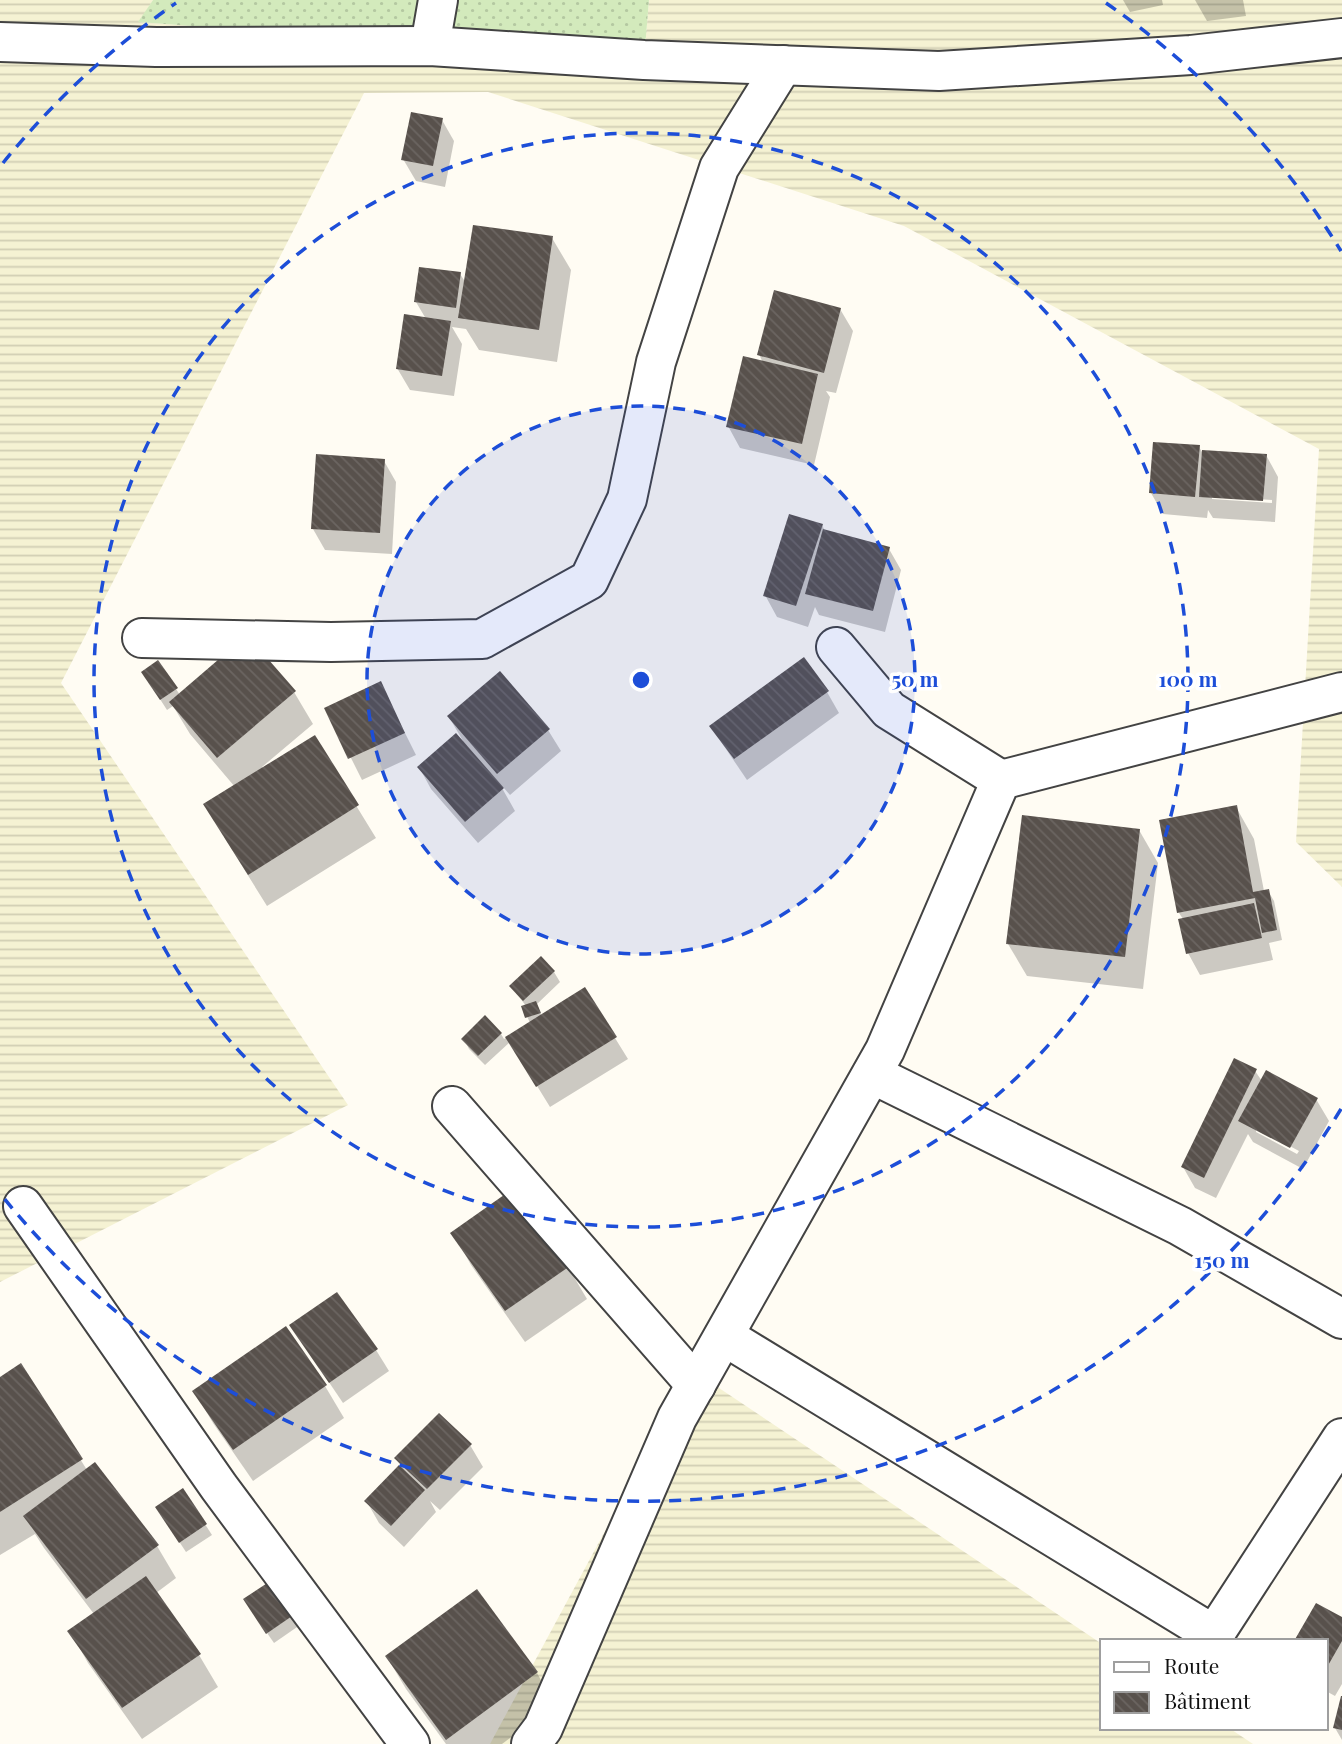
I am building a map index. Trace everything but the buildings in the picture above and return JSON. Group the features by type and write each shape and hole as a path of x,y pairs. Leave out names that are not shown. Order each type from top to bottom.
{"street":[{"path":"430,46 438,0"},
{"path":"0,42 156,47 430,46 644,60 939,71 1191,55 1342,38"},
{"path":"142,638 331,642 482,639 589,580 627,499 656,362 719,168 783,65"},
{"path":"836,647 889,710 1001,780 1342,692"},
{"path":"531,1744 543,1728 677,1418 885,1050 1001,780"},
{"path":"872,1074 1180,1226 1342,1319"},
{"path":"452,1106 696,1385"},
{"path":"23,1206 219,1487 410,1744"},
{"path":"724,1336 1214,1635 1342,1438"}],"shaded area":[{"path":"0,0 153,0 139,22 644,59 649,0 1342,0 1342,887 1296,842 1319,449 904,226 488,92 364,93 61,683 348,1105 0,1282"},
{"path":"692,1370 1100,1643 1100,1730 1232,1730 1253,1744 490,1744"}],"green space":[{"path":"153,0 649,0 644,60 138,22"}]}
